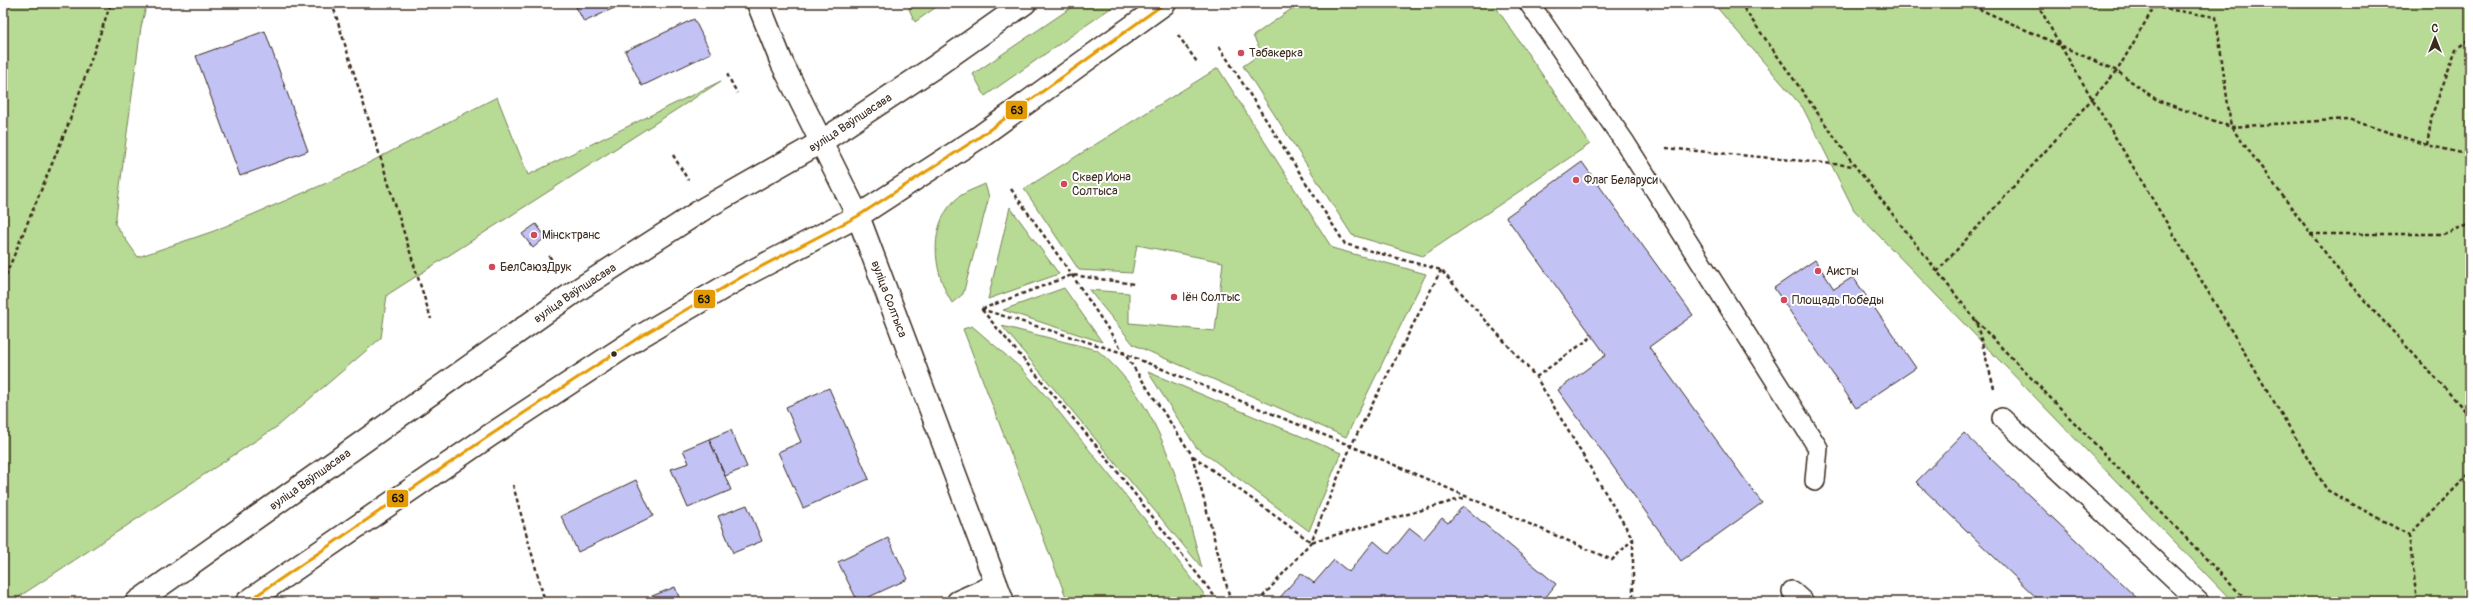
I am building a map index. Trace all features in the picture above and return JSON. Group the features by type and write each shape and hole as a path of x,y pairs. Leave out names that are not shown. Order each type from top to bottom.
{"main road":[{"name":"вуліца Солтыса","path":"758,3 782,63 858,216 999,593"},
{"name":"вуліца Ваўпшасава","path":"137,602 573,293 705,208 821,142 933,68 1025,3"},
{"path":"247,602 476,444 641,336 746,275 858,216 978,138 1165,3"},
{"path":"958,602 999,593"}],"lane":[{"path":"1528,3 1626,144 1818,448 1815,481"},
{"path":"2002,418 2199,602"}],"path":[{"path":"3,282 68,125 111,3"},
{"path":"332,3 431,320"},
{"path":"1740,3 1855,166 1976,321 2248,602"},
{"path":"1966,3 2117,71 2157,100 2231,127 2348,119 2428,145 2470,155"},
{"path":"2037,3 2092,99 2327,490 2409,535"},
{"path":"1937,272 2117,71 2154,5 2216,17 2231,127 2344,279 2470,416"},
{"path":"2428,145 2432,114 2456,49 2470,40"},
{"path":"1219,46 1345,244 1441,270 1536,376 1633,539 1633,602"},
{"path":"727,74 737,93"},
{"path":"1626,144 1855,166"},
{"path":"673,155 692,186"},
{"path":"1011,188 1072,275 1192,455 1231,602"},
{"path":"2310,234 2443,234 2470,224"},
{"path":"1258,602 1312,542 1351,446 1441,270"},
{"path":"981,309 1072,275 1134,284"},
{"path":"981,309 1124,353 1351,446 1612,560 1633,539"},
{"path":"981,309 1109,461 1219,602"},
{"path":"1976,321 2002,418"},
{"path":"1536,376 1593,336"},
{"path":"1192,455 1312,542"},
{"path":"2409,535 2470,473"},
{"path":"513,485 545,602"},
{"path":"1312,542 1467,497"},
{"path":"2409,535 2417,602"}],"green space":[{"path":"12,3 147,3 141,27 115,224 138,257 214,231 343,176 497,97 528,175 721,81 387,295 381,338 278,426 11,602 3,602 3,8"},
{"path":"912,3 942,3 915,22 909,9"},
{"path":"1078,3 1118,3 985,96 973,74"},
{"path":"1300,3 1493,3 1590,144 1423,256 1352,235 1243,66 1262,53 1253,36"},
{"path":"1713,3 2470,3 2470,602 2233,602 1854,210 1803,108"},
{"path":"1218,68 1332,248 1426,274 1346,437 1134,345 1089,290 1129,293 1129,323 1215,331 1223,262 1137,245 1132,273 1079,270 1024,189"},
{"path":"985,184 989,197 963,294 952,303 945,290 937,262 936,247 938,232 942,219 949,206 963,194"},
{"path":"1010,207 1059,274 988,299"},
{"path":"1064,288 1102,342 1003,310"},
{"path":"972,326 1022,369 1051,402 1202,591 1208,602 1068,602 963,329"},
{"path":"1002,326 1097,350 1119,371 1138,396 1153,422 1166,450 1177,479 1202,568"},
{"path":"1148,372 1341,453 1309,531 1196,447"}],"building":[{"path":"574,3 625,3 584,22"},
{"path":"694,19 711,53 642,86 625,51"},
{"path":"265,31 308,151 240,176 196,56"},
{"path":"1582,162 1693,315 1649,347 1762,503 1681,561 1558,390 1606,355 1506,217"},
{"name":"Мінсктранс","path":"536,224 546,237 533,248 522,234"},
{"path":"1815,260 1834,289 1853,277 1916,368 1856,408 1774,288"},
{"path":"829,388 869,479 803,508 778,452 801,442 786,407"},
{"path":"731,430 747,467 725,476 709,439"},
{"path":"1964,433 2141,602 2041,602 1916,482"},
{"path":"709,439 731,490 688,508 671,469 689,463 683,450"},
{"path":"636,480 653,516 578,552 561,516"},
{"path":"747,505 762,541 733,553 718,516"},
{"path":"1463,506 1556,584 1542,602 1276,602 1301,573 1314,583 1334,560 1349,572 1374,541 1389,554 1410,528 1424,539 1442,518 1448,523"},
{"path":"888,538 908,579 858,602 838,562"},
{"path":"675,587 681,602 637,602"}],"transit line":[{"name":"63","path":"247,602 489,436 641,336 745,275 858,216 978,138 1165,3"}],"place":[{"name":"Табакерка","path":"1241,53"},
{"name":"Флаг Беларуси","path":"1576,180"},
{"name":"Сквер Иона Солтыса","path":"1064,184"},
{"name":"Мінсктранс","path":"534,235"},
{"name":"БелСаюзДрук","path":"492,267"},
{"name":"Аисты","path":"1818,271"},
{"name":"Іён Солтыс","path":"1174,297"},
{"name":"Площадь Победы","path":"1784,300"}]}
